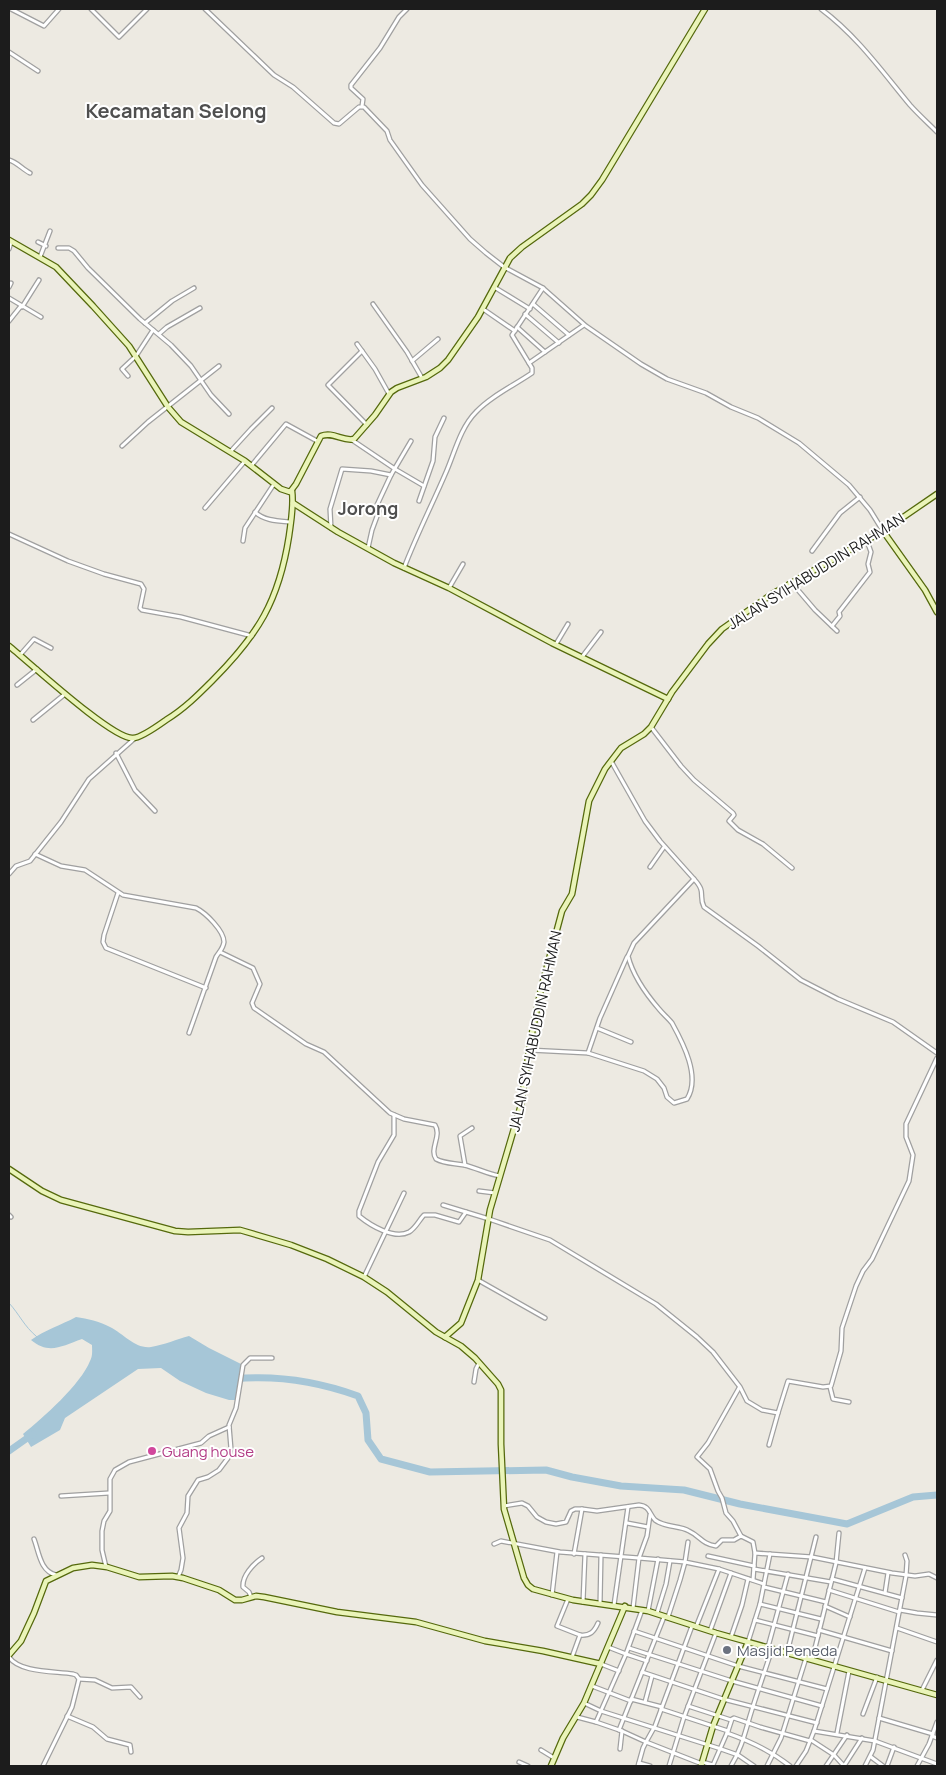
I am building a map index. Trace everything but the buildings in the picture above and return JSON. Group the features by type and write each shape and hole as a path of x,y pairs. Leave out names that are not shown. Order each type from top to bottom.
{"street":[{"path":"11,9 44,26 59,9"},
{"path":"91,9 118,37 146,9"},
{"path":"205,9 274,75 293,87 334,123 339,124 362,106 363,99 352,89 351,85 380,48 399,17 407,9"},
{"path":"352,440 367,425 389,394 397,388 440,368 448,360 469,332 504,267 516,253 576,209 597,188 705,9"},
{"path":"820,9 841,25 870,55 912,107 937,132"},
{"path":"9,52 38,72"},
{"path":"362,106 387,131 390,140 413,174 456,224 486,253 504,267 543,288 584,325 637,361 667,379 706,393 731,407 758,418 784,433 840,476 870,510 937,612"},
{"path":"9,160 14,161 22,169 30,173"},
{"path":"40,257 46,246 50,231"},
{"path":"9,248 10,241 40,257 59,270 122,337 168,406 185,424 245,461 286,492 292,491"},
{"path":"38,242 46,246"},
{"path":"58,248 69,248 74,251 88,268 191,366 211,395 229,414"},
{"path":"9,321 39,280"},
{"path":"9,287 11,283"},
{"path":"494,286 530,309"},
{"path":"145,323 172,300 194,288"},
{"path":"404,568 416,536 469,422 477,410 532,373 532,368 512,336 543,288"},
{"path":"9,298 21,307 41,317"},
{"path":"373,304 422,378"},
{"path":"533,304 569,335"},
{"path":"159,334 167,327 200,308"},
{"path":"482,308 516,329 545,352"},
{"path":"526,314 558,343"},
{"path":"529,363 584,325"},
{"path":"128,376 122,369 136,356 153,330"},
{"path":"412,361 438,339"},
{"path":"357,344 375,369 389,394"},
{"path":"362,351 328,384 367,425"},
{"path":"122,446 168,406 183,396 200,379 219,366"},
{"path":"230,452 272,408"},
{"path":"419,501 432,461 435,437 444,418"},
{"path":"251,466 286,424 318,441"},
{"path":"9,874 16,866 28,862 35,854 61,822 89,779 134,738 182,710 231,662 252,636 264,617 282,572 291,522 292,491 321,436 326,434 352,440 394,469 424,486"},
{"path":"368,549 379,510 377,505 394,469 411,441"},
{"path":"205,508 245,461"},
{"path":"331,528 330,509 342,469 371,471 391,475"},
{"path":"243,540 245,528 274,484"},
{"name":"JALAN SYIHABUDDIN RAHMAN","path":"445,1337 461,1323 478,1280 495,1193 521,1105 538,1005 562,911 572,894 589,801 597,783 621,748 652,727 668,699 717,633 740,615 867,541 937,494"},
{"path":"812,551 838,515 860,497"},
{"path":"293,502 331,528 404,568 450,588 556,644 668,699"},
{"path":"255,512 259,516 269,519 291,522"},
{"path":"9,534 68,561 104,574 141,584 144,589 140,608 142,610 252,636"},
{"path":"832,626 840,616 839,612 870,572 868,564 871,552 867,541"},
{"path":"450,588 463,564"},
{"path":"792,583 838,631"},
{"path":"556,644 568,624"},
{"path":"582,657 600,632"},
{"path":"20,655 34,639 51,648"},
{"path":"9,646 104,724 125,736 134,738"},
{"path":"16,685 37,669"},
{"path":"33,720 66,693"},
{"path":"652,727 694,780 734,814 729,821 734,827 763,844 792,868"},
{"path":"116,754 135,790 155,811"},
{"path":"611,761 645,821 664,847 694,878 703,891 702,903 704,907 754,942 801,980 838,999 893,1022 937,1053"},
{"path":"650,867 664,847"},
{"path":"35,854 61,866 82,869 118,893 200,910 222,934 224,943 189,1033"},
{"path":"588,1053 596,1028 634,943 694,878"},
{"path":"118,893 104,936 106,948 206,988"},
{"path":"220,952 254,969 260,984 252,1003 254,1008 306,1044 324,1052 365,1088 380,1105 394,1115 411,1121 435,1125 438,1130 433,1153 434,1157 443,1162 465,1165 486,1173 501,1176"},
{"path":"529,1050 588,1053 649,1072 661,1084 667,1097 673,1102 683,1101 689,1096 692,1079 689,1061 672,1025 640,983 628,956"},
{"path":"596,1028 631,1042"},
{"path":"849,1402 833,1399 830,1387 841,1351 842,1330 856,1286 863,1271 872,1259 909,1180 913,1154 906,1137 906,1124 937,1058"},
{"path":"394,1115 394,1135 378,1162 358,1214 363,1220 376,1228 398,1234 413,1230 423,1215 426,1214 460,1222 466,1212"},
{"path":"465,1165 460,1136 472,1128"},
{"path":"9,1168 42,1191 68,1202 175,1231 240,1230 318,1255 364,1277 387,1292 445,1337 461,1346 480,1363 501,1390 504,1506 519,1562 526,1582 533,1589 583,1602 625,1606 657,1613 710,1632 937,1695"},
{"path":"479,1191 495,1193"},
{"path":"364,1277 404,1193"},
{"path":"443,1205 489,1219 555,1243 663,1308 704,1343 724,1365 740,1387 746,1400 762,1410 778,1413"},
{"path":"478,1280 545,1318"},
{"path":"178,1577 183,1558 179,1528 187,1513 188,1496 198,1480 208,1477 219,1470 228,1458 230,1449 229,1427 234,1412 243,1364 250,1358 272,1358"},
{"path":"474,1382 476,1369 480,1363"},
{"path":"770,1445 788,1381 830,1387"},
{"path":"740,1387 707,1444 697,1457 710,1470 725,1510 741,1536 753,1542 755,1553 753,1580"},
{"path":"107,1568 101,1542 103,1526 110,1511 109,1493 112,1474 115,1470 124,1464 201,1443 214,1433 229,1427"},
{"path":"61,1496 109,1493"},
{"path":"504,1506 519,1503 526,1505 541,1520 556,1524 566,1522 571,1511 575,1509 594,1512 643,1505 649,1509 658,1522 690,1531 703,1542 710,1545 717,1546 720,1541 734,1540 741,1536"},
{"path":"614,1605 628,1507"},
{"path":"574,1554 582,1509"},
{"path":"633,1608 639,1558 648,1527 650,1512"},
{"path":"626,1523 648,1527"},
{"path":"812,1660 836,1563 839,1534"},
{"path":"787,1652 816,1537"},
{"path":"34,1539 44,1567 56,1575"},
{"path":"494,1544 498,1541 514,1542 557,1552 658,1559 719,1569 753,1580 764,1586 825,1604 850,1617"},
{"path":"620,1749 624,1717 680,1580 688,1542"},
{"path":"552,1595 557,1552"},
{"path":"755,1553 812,1557 888,1573 906,1576 929,1574 937,1578"},
{"path":"583,1602 585,1554"},
{"path":"702,1764 706,1744 748,1642 760,1604 770,1554"},
{"path":"600,1604 602,1555"},
{"path":"865,1766 875,1741 900,1611 906,1576 907,1561 905,1555"},
{"path":"708,1556 788,1574 860,1585 902,1598"},
{"path":"251,1597 249,1592 243,1587 243,1582 253,1566 262,1558"},
{"path":"648,1611 658,1559"},
{"path":"657,1613 669,1574 670,1561"},
{"path":"43,1766 67,1716 78,1688 79,1679 73,1674 21,1666 12,1662 9,1656 18,1645 28,1626 44,1584 56,1575 80,1566 92,1565 139,1577 178,1577 213,1587 235,1600 264,1597 337,1612 416,1622 485,1641 601,1664 619,1671"},
{"path":"796,1766 811,1740 845,1637 865,1568"},
{"path":"650,1766 638,1765 642,1751 655,1726 684,1648 719,1569"},
{"path":"710,1632 731,1573"},
{"path":"885,1593 888,1573"},
{"path":"731,1766 738,1755 744,1739 764,1672 788,1574"},
{"path":"731,1637 742,1605 748,1579"},
{"path":"829,1590 900,1611 937,1615"},
{"path":"568,1599 557,1626 580,1635 590,1635 598,1623"},
{"path":"760,1604 821,1619"},
{"path":"551,1766 592,1686 625,1606"},
{"path":"596,1722 626,1654 642,1610"},
{"path":"755,1620 818,1636"},
{"path":"896,1628 937,1642"},
{"path":"819,1630 892,1651"},
{"path":"634,1631 708,1654 738,1666 828,1689"},
{"path":"669,1766 684,1717 716,1633"},
{"path":"572,1658 580,1635"},
{"path":"608,1647 647,1662"},
{"path":"628,1648 701,1672 822,1706"},
{"path":"767,1766 782,1733 806,1658"},
{"path":"922,1690 937,1660"},
{"path":"837,1734 849,1670"},
{"path":"642,1672 723,1699 816,1724"},
{"path":"645,1702 652,1676"},
{"path":"863,1714 877,1677"},
{"path":"79,1679 90,1678 112,1688 131,1687 140,1697"},
{"path":"592,1686 609,1694 645,1702 728,1732 774,1754 790,1766"},
{"path":"584,1703 601,1711 655,1726 738,1755 754,1766"},
{"path":"688,1706 731,1720 734,1718 811,1740 834,1756 844,1766 862,1738"},
{"path":"67,1716 93,1727 107,1739 130,1744 131,1752"},
{"path":"577,1717 621,1730 702,1764 713,1765 728,1732 731,1720"},
{"path":"879,1718 933,1735 937,1738"},
{"path":"917,1766 933,1735 937,1722"},
{"path":"814,1731 875,1741 923,1757 937,1764"},
{"path":"826,1766 847,1735"},
{"path":"870,1757 885,1766 894,1747"},
{"path":"541,1750 554,1758"},
{"path":"519,1762 528,1766"}],"water":[{"path":"76,1317 106,1325 140,1346 145,1347 161,1345 189,1336 243,1365 236,1400 229,1400 206,1393 180,1381 161,1368 138,1369 65,1418 60,1430 31,1447 23,1434 51,1410 79,1380 91,1359 92,1345 82,1339 56,1348 50,1348 38,1345 31,1340 47,1330"}],"waterway":[{"path":"9,1303 37,1337"},
{"path":"234,1379 265,1378 312,1383 358,1396 366,1413 368,1440 381,1459 430,1472 546,1470 621,1486 684,1490 740,1504 847,1524 913,1497 937,1495"},
{"path":"9,1451 33,1434"}],"place":[{"name":"Guang house","path":"152,1451"},
{"name":"Masjid Peneda","path":"727,1650"}],"district":[{"name":"Kecamatan Selong","path":"176,110"},
{"name":"Jorong","path":"368,508"}]}
